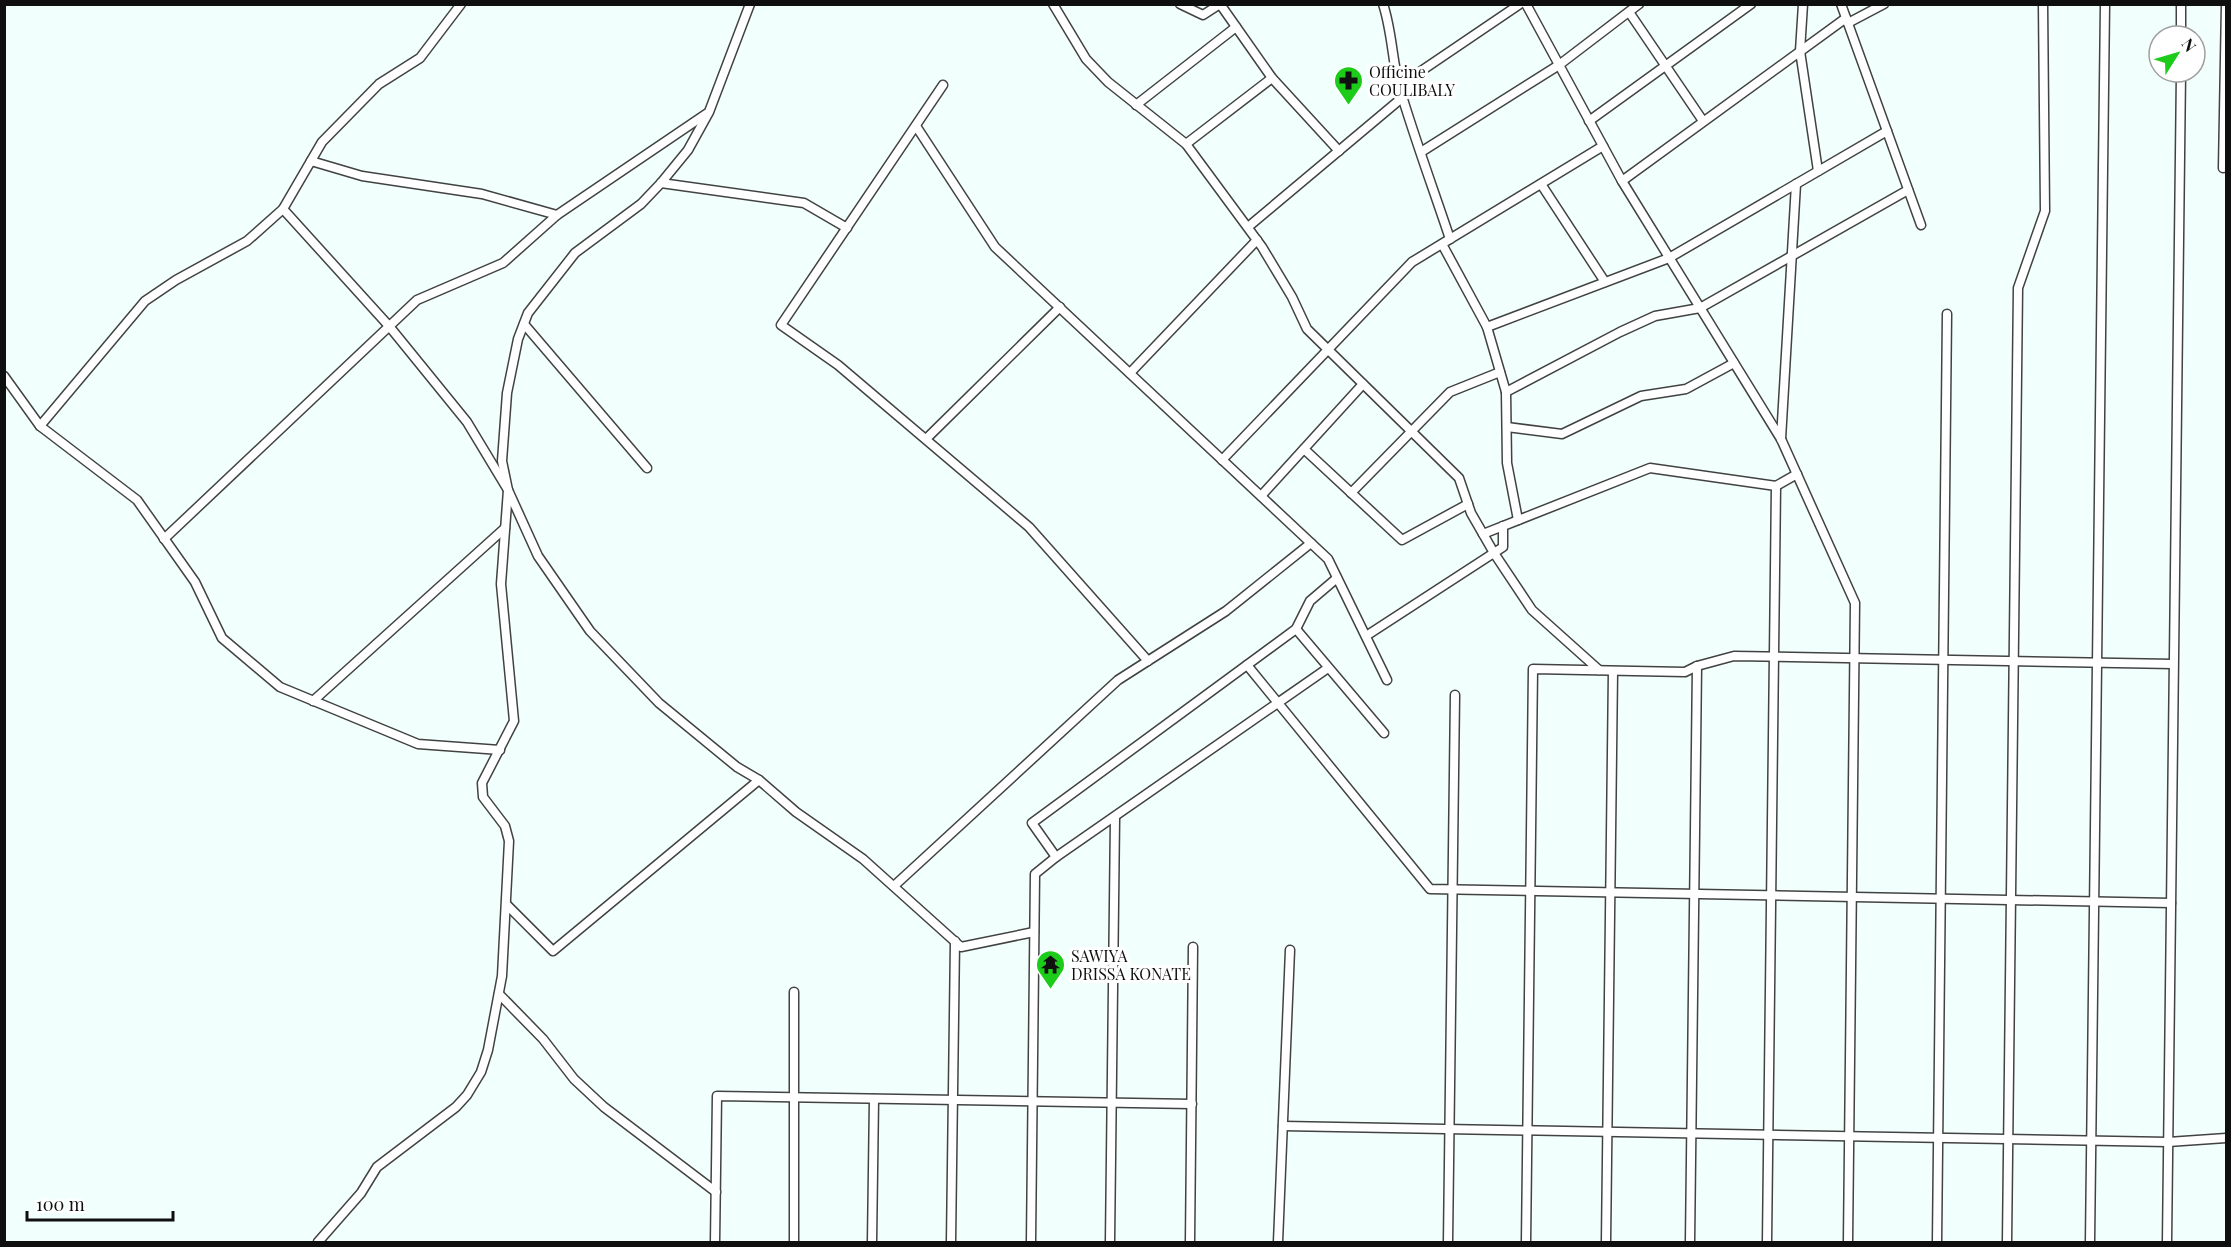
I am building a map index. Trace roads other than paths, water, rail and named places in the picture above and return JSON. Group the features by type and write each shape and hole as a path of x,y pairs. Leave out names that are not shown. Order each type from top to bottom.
{"street":[{"path":"40,426 145,301 176,280 247,241 283,209 322,142 379,84 420,58 461,4"},
{"path":"318,1242 361,1193 376,1167 456,1107 467,1095 481,1072 488,1050 502,976 509,842 505,826 483,798 482,783 514,721 501,584 508,490 502,461 507,393 518,339 528,313 575,253 641,204 688,150 709,112 750,4"},
{"path":"1180,4 1203,15 1220,4 1272,78 1339,151"},
{"path":"1383,4 1388,18 1390,48 1400,86 1446,241 1487,327 1506,392 1507,463 1518,520"},
{"path":"1400,86 1520,4"},
{"path":"1526,4 1622,181 1781,439 1855,603 1848,1242"},
{"path":"1421,152 1559,65 1639,4"},
{"path":"1803,4 1800,51 1818,171"},
{"path":"1841,4 1921,225"},
{"path":"1622,181 1800,51 1847,20 1884,4"},
{"path":"2007,1242 2018,288 2045,211 2043,4"},
{"path":"2090,1242 2105,4"},
{"path":"2181,4 2181,24"},
{"path":"2223,168 2226,4"},
{"path":"1589,121 1750,5"},
{"path":"1057,6 1086,59 1108,82 1186,144 1257,240 1292,297 1307,329 1459,478 1468,504 1483,534 1532,610 1599,670"},
{"path":"1629,12 1703,121"},
{"path":"1136,105 1236,27"},
{"path":"1186,144 1272,78"},
{"path":"2167,1242 2181,84"},
{"path":"944,85 781,325 838,365 1029,527 1148,661"},
{"path":"1248,227 1403,97"},
{"path":"164,539 417,300 503,263 556,215 709,112"},
{"path":"916,126 995,247 1328,559 1387,680"},
{"path":"1487,327 1669,258 1887,131"},
{"path":"1222,460 1412,262 1603,146"},
{"path":"311,161 362,176 482,194 556,215"},
{"path":"661,183 804,203 847,228"},
{"path":"1541,184 1605,282"},
{"path":"1781,439 1796,184"},
{"path":"1506,392 1655,316 1700,308 1908,190"},
{"path":"283,209 389,326 467,422 508,490 538,556 590,631 659,703 736,767 759,780 796,812 863,859 961,946 1034,932"},
{"path":"1130,373 1257,240"},
{"path":"926,439 1060,307"},
{"path":"1937,1242 1947,314"},
{"path":"524,324 647,468"},
{"path":"1506,427 1562,434 1641,396 1686,389 1734,363"},
{"path":"1351,493 1450,392 1500,372"},
{"path":"4,376 40,426 137,500 195,582 222,638 280,687 418,744 500,750"},
{"path":"1261,496 1363,384"},
{"path":"1304,449 1402,540 1468,504"},
{"path":"1483,534 1650,468 1776,486 1797,474"},
{"path":"1767,1242 1776,486"},
{"path":"1366,636 1503,547 1503,526"},
{"path":"313,701 505,528"},
{"path":"894,886 1118,680 1227,610 1311,543"},
{"path":"1056,857 1032,823 1296,629 1310,601 1337,578"},
{"path":"1296,629 1384,733"},
{"path":"1526,1242 1533,669 1685,672 1697,666 1734,656 2174,664"},
{"path":"1246,665 1430,889 2171,903"},
{"path":"1690,1242 1697,666"},
{"path":"1031,1242 1035,874 1056,857 1328,668"},
{"path":"1606,1242 1613,670"},
{"path":"1448,1242 1455,695"},
{"path":"507,905 553,951 759,780"},
{"path":"1110,1242 1115,818"},
{"path":"951,1242 955,941"},
{"path":"1190,1242 1193,947"},
{"path":"1278,1242 1290,950"},
{"path":"794,992 792,1097 794,1242"},
{"path":"499,994 543,1039 574,1079 597,1100 716,1192"},
{"path":"715,1242 717,1096 1191,1104"},
{"path":"872,1242 873,1099"},
{"path":"1283,1126 2168,1142 2226,1138"}],"place":[{"name":"Officine COULIBALY","path":"1348,106"},
{"name":"SAWIYA DRISSA KONATE","path":"1050,990"}]}
